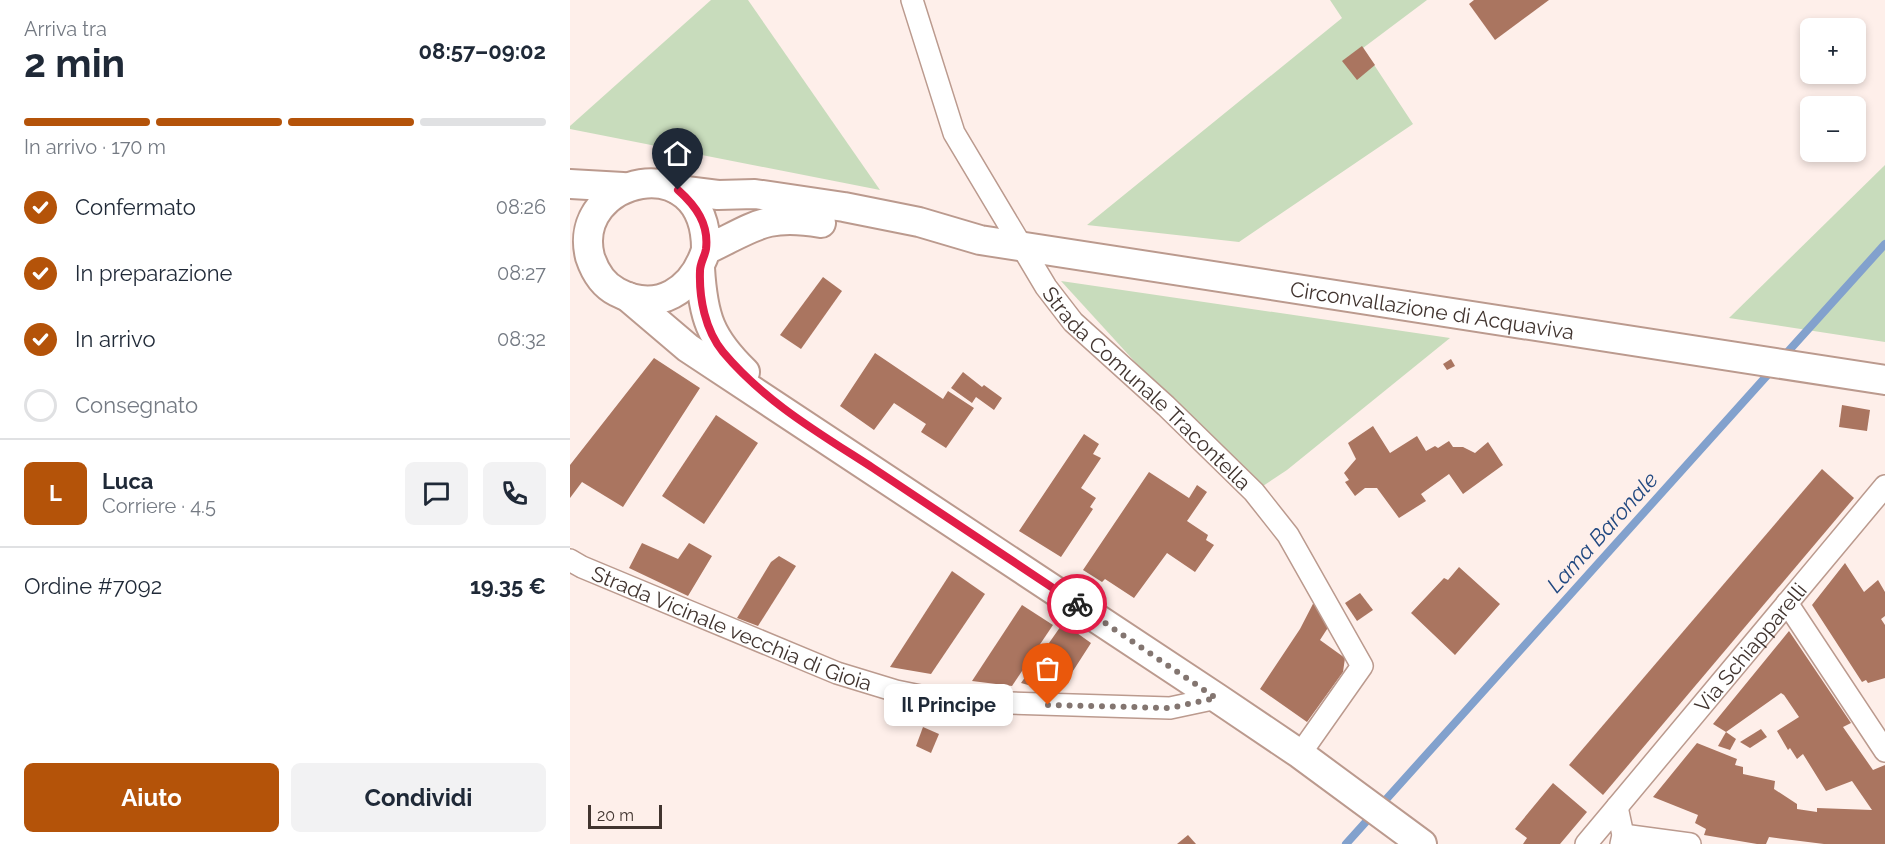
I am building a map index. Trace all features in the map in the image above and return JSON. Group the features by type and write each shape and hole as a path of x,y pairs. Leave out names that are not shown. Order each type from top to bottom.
{"main road":[{"path":"570,184 623,186 642,182 661,183 678,190 718,195 755,194 844,207 920,222 980,240"},
{"path":"623,186 607,197 595,213 588,231 588,251 595,270 603,282 628,297 687,348 773,402 1300,754 1422,844"},
{"path":"678,190 692,202 701,216 706,233 703,259 704,310 711,332 723,352 773,402"},
{"path":"628,297 644,300 661,299 677,293 690,282 703,259 747,228 787,219 940,240 980,240"},
{"name":"Circonvallazione di Acquaviva","path":"980,240 1885,380"},
{"path":"570,255 595,270"}],"street":[{"name":"Strada Comunale Tracontella","path":"912,0 954,133 1046,287 1073,322 1166,406 1254,492 1288,535 1362,666 1300,754"},
{"name":"Via Schiapparelli","path":"1586,844 1885,486"},
{"name":"Strada Vicinale vecchia di Gioia","path":"570,560 837,673 896,691 945,701 1090,707 1170,708 1216,698"},
{"path":"1787,603 1885,751"},
{"path":"1617,807 1622,839 1690,844"}],"green space":[{"path":"711,0 748,0 880,190 570,129 570,126"},
{"path":"1330,0 1427,0 1363,48 1413,124 1239,242 1087,225 1342,18"},
{"path":"1885,165 1885,342 1729,318"},
{"path":"1061,281 1450,338 1287,470 1254,492"}],"building":[{"path":"1474,0 1549,0 1495,40 1469,4"},
{"path":"1362,46 1375,65 1357,80 1342,61"},
{"path":"823,277 842,291 801,349 780,335"},
{"path":"875,353 943,399 948,391 974,408 946,448 921,432 926,424 894,403 874,430 840,406"},
{"path":"654,358 700,388 623,507 582,482 570,498 570,465"},
{"path":"1451,359 1455,366 1447,370 1443,364"},
{"path":"963,372 982,387 984,385 1002,398 994,410 976,397 972,403 951,388"},
{"path":"1842,405 1870,410 1867,431 1839,427"},
{"path":"716,415 758,443 704,524 662,496"},
{"path":"1373,426 1390,453 1417,436 1426,451 1435,446 1438,448 1449,441 1453,447 1463,447 1475,453 1488,442 1503,465 1463,494 1449,474 1421,494 1426,501 1399,518 1377,488 1365,488 1355,496 1345,482 1349,480 1344,473 1356,459 1348,443"},
{"path":"1084,434 1099,444 1093,454 1101,458 1081,488 1096,498 1090,507 1093,509 1061,557 1019,531"},
{"path":"1822,469 1854,498 1603,795 1569,765"},
{"path":"1149,472 1189,498 1197,485 1207,492 1187,521 1208,535 1206,540 1214,545 1195,572 1167,553 1134,598 1105,579 1102,582 1083,570"},
{"path":"642,543 678,559 689,543 712,556 688,596 629,568"},
{"path":"779,556 796,566 758,626 737,618 771,562"},
{"path":"1845,563 1864,592 1878,580 1885,592 1885,616 1881,619 1885,625 1885,678 1868,683 1866,680 1862,682 1812,605"},
{"path":"1459,567 1500,604 1455,655 1411,613 1444,578 1448,580"},
{"path":"952,571 985,594 931,674 890,667"},
{"path":"1360,593 1373,610 1357,621 1345,603"},
{"path":"1316,598 1331,623 1320,640 1345,658 1343,672 1307,722 1260,689 1300,629"},
{"path":"1022,605 1053,625 1012,686 972,681"},
{"path":"1063,623 1091,643 1062,688 1046,679 1039,688 1021,683"},
{"path":"1789,631 1851,723 1843,727 1873,770 1885,765 1885,844 1824,844 1769,837 1766,844 1757,844 1704,835 1706,829 1695,823 1698,815 1653,797 1697,743 1737,759 1735,765 1743,767 1743,774 1775,781 1774,789 1797,804 1797,809 1817,812 1817,808 1872,810 1852,781 1826,791 1803,754 1797,759 1790,748 1788,750 1777,731 1799,717 1781,693 1726,732 1713,724"},
{"path":"923,727 939,734 931,753 916,746"},
{"path":"1761,729 1767,737 1750,748 1740,742"},
{"path":"1726,732 1736,739 1730,750 1718,746"},
{"path":"1553,783 1587,812 1560,844 1523,844 1527,838 1515,829"},
{"path":"1188,835 1196,844 1177,844"}],"waterway":[{"name":"Lama Baronale","path":"1784,356 1885,244"},
{"name":"Lama Baronale","path":"1346,844 1772,370"}],"way so far":[{"path":"1048,705 1170,708 1216,698 1077,604"}],"place":[{"name":"Il Principe","path":"1048,705"}],"route":[{"path":"678,190 692,202 701,216 706,233 706,250 700,268 704,310 711,332 723,352 773,402 1077,604"}]}
